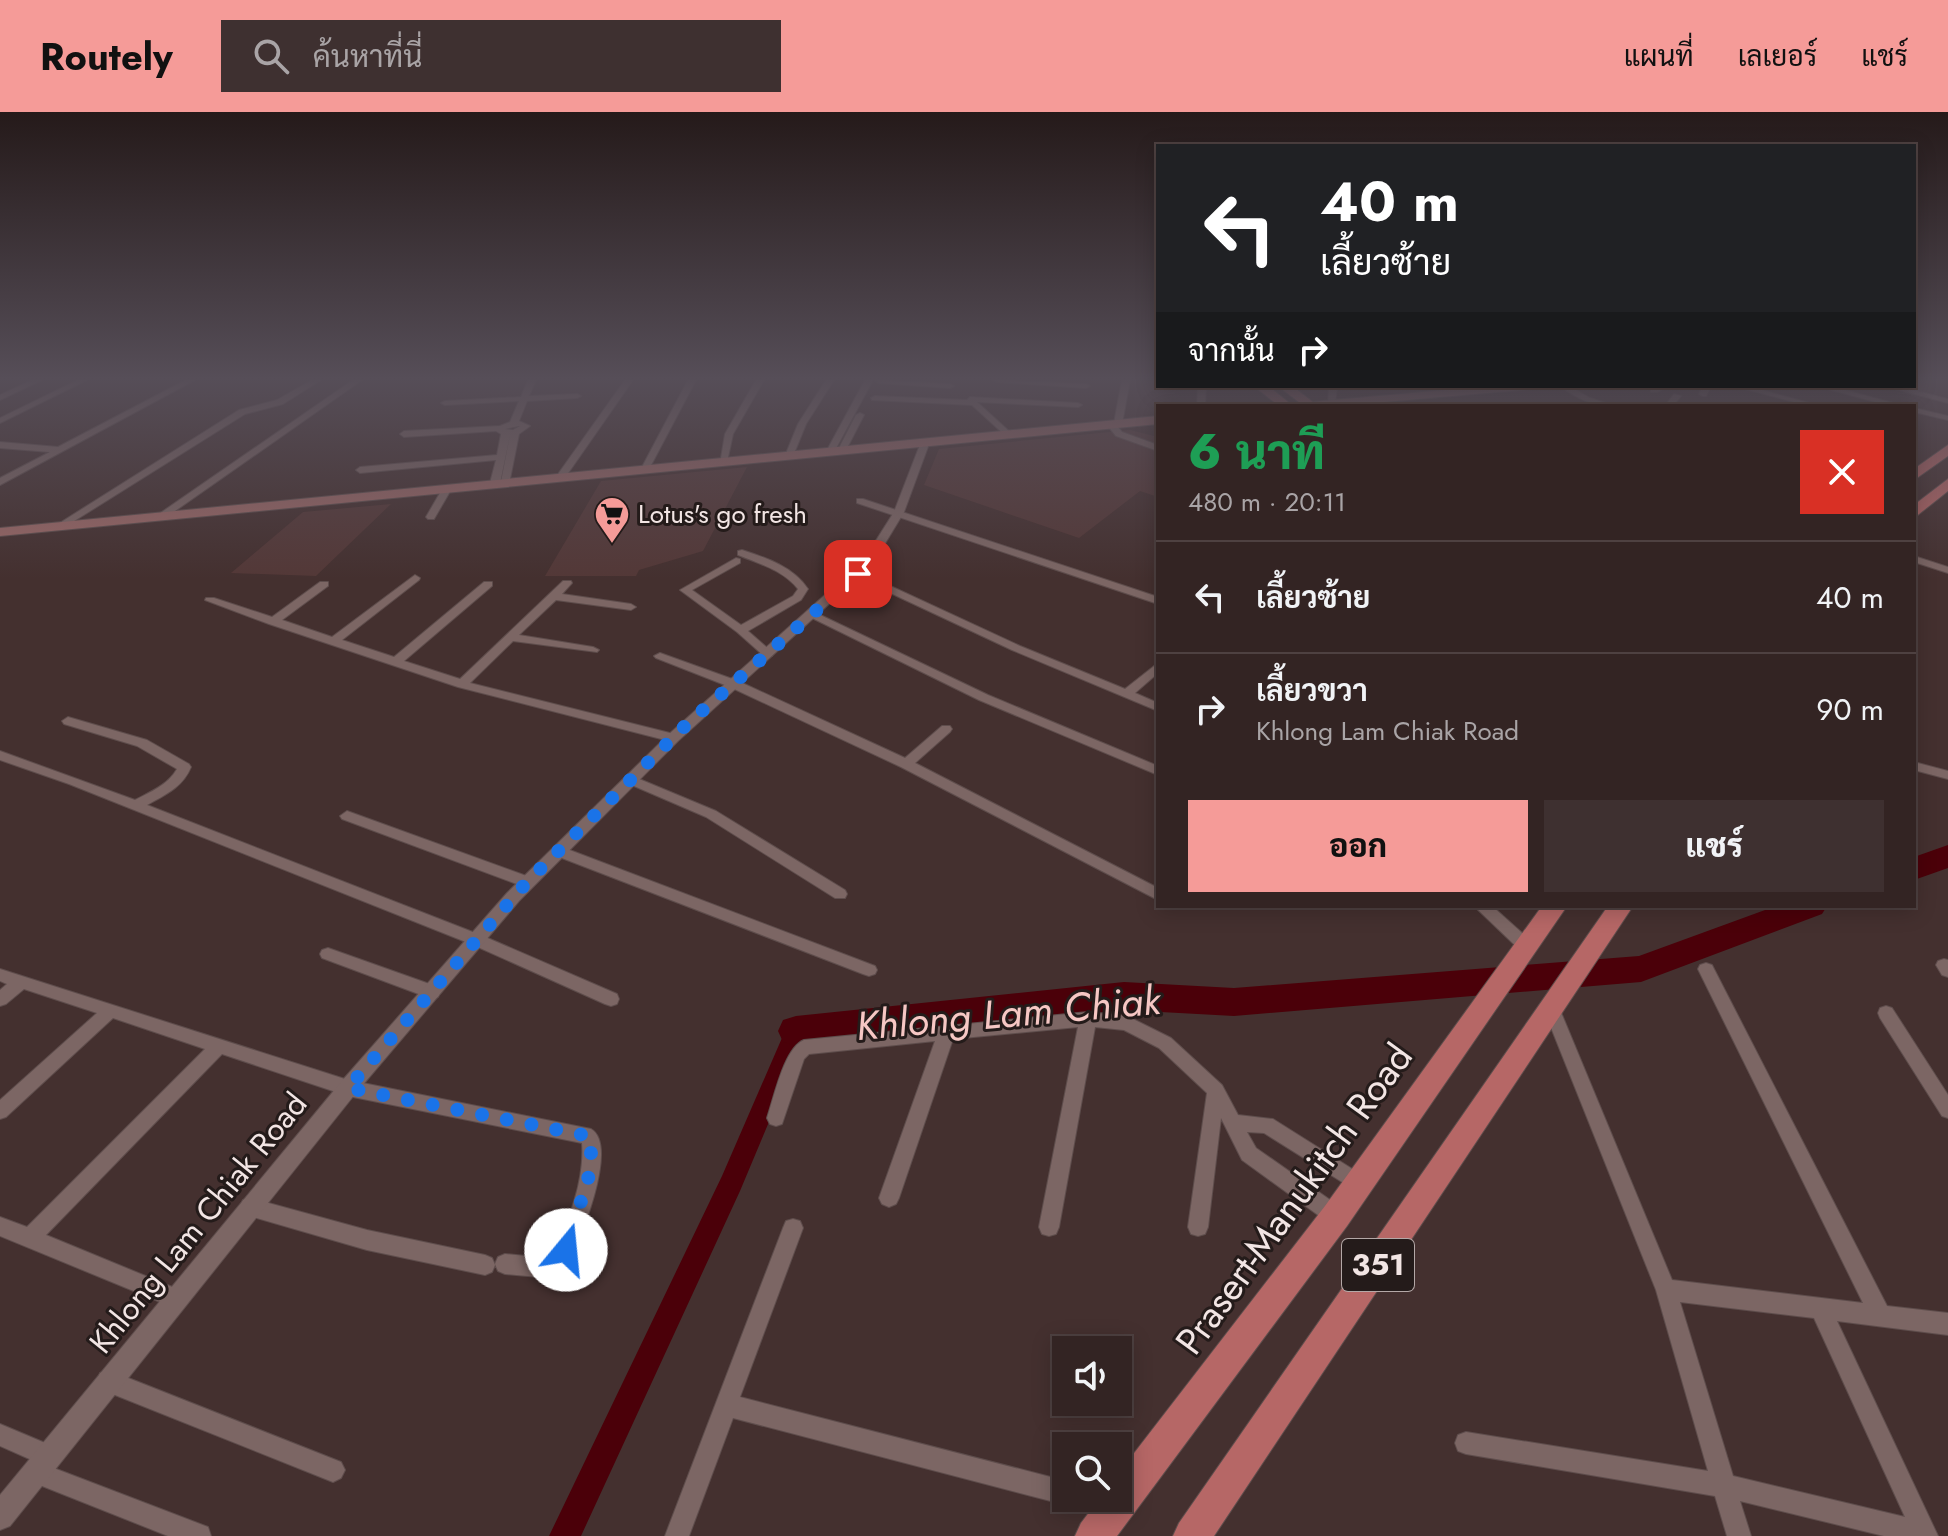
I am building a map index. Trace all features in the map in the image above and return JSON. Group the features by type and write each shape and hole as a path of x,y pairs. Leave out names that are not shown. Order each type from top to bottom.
{"main road":[{"path":"0,532 893,446"},
{"path":"1916,474 1948,449"},
{"path":"1916,511 1945,489"},
{"name":"Prasert-Manukitch Road","path":"1132,1486 1336,1216 1554,908"},
{"name":"351","path":"1192,1536 1620,908"},
{"name":"Prasert-Manukitch Road","path":"1094,1536 1112,1512"}],"street":[{"path":"18,446 61,450"},
{"path":"0,482 68,446"},
{"path":"60,526 187,446"},
{"path":"162,516 262,446"},
{"path":"501,483 499,457 503,446"},
{"path":"501,483 506,446"},
{"path":"561,477 582,446"},
{"path":"645,469 657,446"},
{"path":"723,462 726,446"},
{"path":"789,456 793,446"},
{"path":"836,451 838,446"},
{"name":"Khlong Lam Chiak Road","path":"0,1516 348,1088 527,882 673,738 858,574 876,552 899,512 923,446"},
{"path":"360,470 499,457"},
{"path":"431,517 447,488"},
{"path":"860,501 1156,600"},
{"path":"741,630 797,598 803,589 799,582 778,569 739,557 685,590 741,630 768,654"},
{"path":"1916,560 1948,570"},
{"path":"858,574 1016,648 1156,706"},
{"path":"332,642 415,578"},
{"path":"462,684 567,583"},
{"path":"273,622 324,584"},
{"path":"395,662 488,584"},
{"path":"553,596 631,607"},
{"path":"210,600 462,684 673,738"},
{"path":"814,615 920,670 1038,724 1156,770"},
{"path":"511,637 593,650"},
{"path":"660,656 734,684 906,764 1156,894"},
{"path":"1126,694 1156,669"},
{"path":"68,721 142,743 184,767 181,776 136,805"},
{"path":"906,764 946,729"},
{"path":"0,755 136,805 477,940 611,999"},
{"path":"1916,767 1948,775"},
{"path":"632,780 711,814 840,894"},
{"path":"347,816 527,882"},
{"path":"559,851 869,970"},
{"path":"1484,908 1521,953"},
{"path":"328,954 432,992"},
{"path":"1706,969 1880,1315"},
{"path":"0,975 348,1088 584,1135 591,1139 591,1169 560,1262 550,1268 495,1264 367,1240 250,1207"},
{"path":"0,999 21,982"},
{"path":"1558,1002 1666,1290 1739,1536"},
{"path":"0,1111 109,1012"},
{"path":"1886,1013 1948,1110"},
{"path":"1049,1227 1088,1019"},
{"path":"776,1118 797,1055 804,1047 1088,1019 1127,1023 1165,1043 1216,1090 1249,1154 1336,1216"},
{"path":"889,1198 947,1032"},
{"path":"30,1238 218,1047"},
{"path":"1198,1227 1216,1090"},
{"path":"1235,1123 1267,1125 1358,1183"},
{"path":"0,1226 175,1298"},
{"path":"677,1536 793,1228"},
{"path":"1666,1290 1948,1324"},
{"path":"1820,1308 1925,1535"},
{"path":"108,1381 333,1470"},
{"path":"727,1405 1052,1489"},
{"path":"0,1435 42,1464 199,1536"},
{"path":"1466,1443 1722,1485 1925,1535"}],"shaded area":[{"path":"1156,446 1156,496 1140,491 1079,538 924,485 939,449"},
{"path":"747,467 703,551 639,570 636,576 545,576 601,481"},
{"path":"391,504 316,576 231,573 303,512"}],"waterway":[{"name":"Khlong Lam Chiak","path":"1916,868 1948,856"},
{"name":"Khlong Lam Chiak","path":"796,1031 1124,996 1234,1002 1641,969 1806,908"},
{"name":"Khlong Lam Chiak","path":"565,1536 731,1183 796,1031"}],"place":[{"name":"Lotus's go fresh","path":"612,545"}],"route":[{"path":"566,1250 591,1169 591,1139 584,1135 348,1088 527,882 686,725 858,574"}]}
